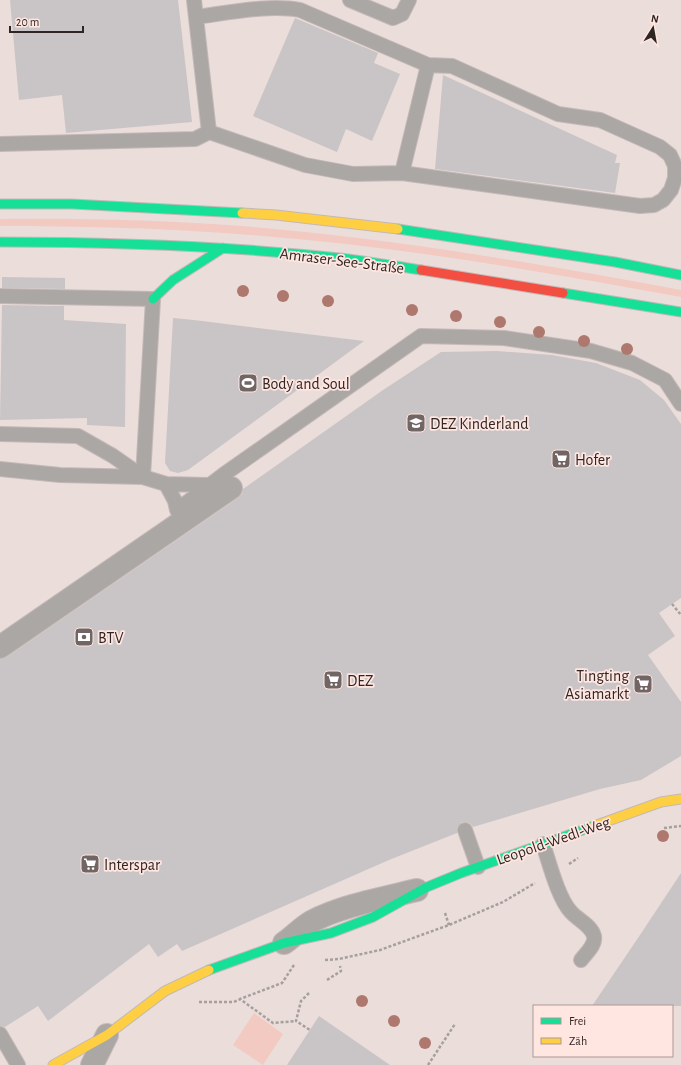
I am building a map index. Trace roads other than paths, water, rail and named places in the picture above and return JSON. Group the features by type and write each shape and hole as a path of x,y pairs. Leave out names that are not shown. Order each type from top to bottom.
{"main road":[{"path":"0,204 72,204 276,215 428,233 615,262 681,275"},
{"name":"Amraser-See-Straße","path":"0,242 76,242 223,248 341,258 446,273 660,308 678,316"},
{"path":"153,299 173,280 223,248"},
{"name":"Leopold-Wedl-Weg","path":"427,887 478,867 661,802 681,799"},
{"name":"Leopold-Wedl-Weg","path":"53,1065 107,1036 147,1004 177,984 211,969 284,943"}],"street":[{"path":"0,646 231,488"},
{"name":"Leopold-Wedl-Weg","path":"284,943 310,923 327,915 365,902 427,887"},
{"name":"Leopold-Wedl-Weg","path":"92,1065 107,1036"}],"lane":[{"path":"194,0 209,132"},
{"path":"350,0 393,18 402,14 408,0"},
{"path":"0,144 195,139 209,132 305,165 352,174 402,173 640,206 654,205 663,200 671,190 675,178 675,166 670,155 660,147 600,120 558,114 452,66 428,65 300,10 270,8 196,17"},
{"path":"402,173 428,65"},
{"path":"0,296 153,299 143,477"},
{"path":"166,484 173,497 177,510 208,485 421,336 504,338 591,351 632,362 665,380 681,404"},
{"path":"0,434 78,436 113,456 143,477"},
{"path":"0,469 60,475 143,477 166,484 208,485"},
{"path":"465,830 478,867"},
{"path":"543,844 562,898 572,914 589,928 594,936 594,942 581,960"},
{"path":"0,1034 18,1065"}],"place":[{"name":"Body and Soul","path":"248,383"},
{"name":"DEZ Kinderland","path":"416,423"},
{"name":"Hofer","path":"561,459"},
{"name":"BTV","path":"84,637"},
{"name":"DEZ","path":"333,680"},
{"name":"Tingting Asiamarkt","path":"643,684"},
{"name":"Interspar","path":"90,864"}]}
